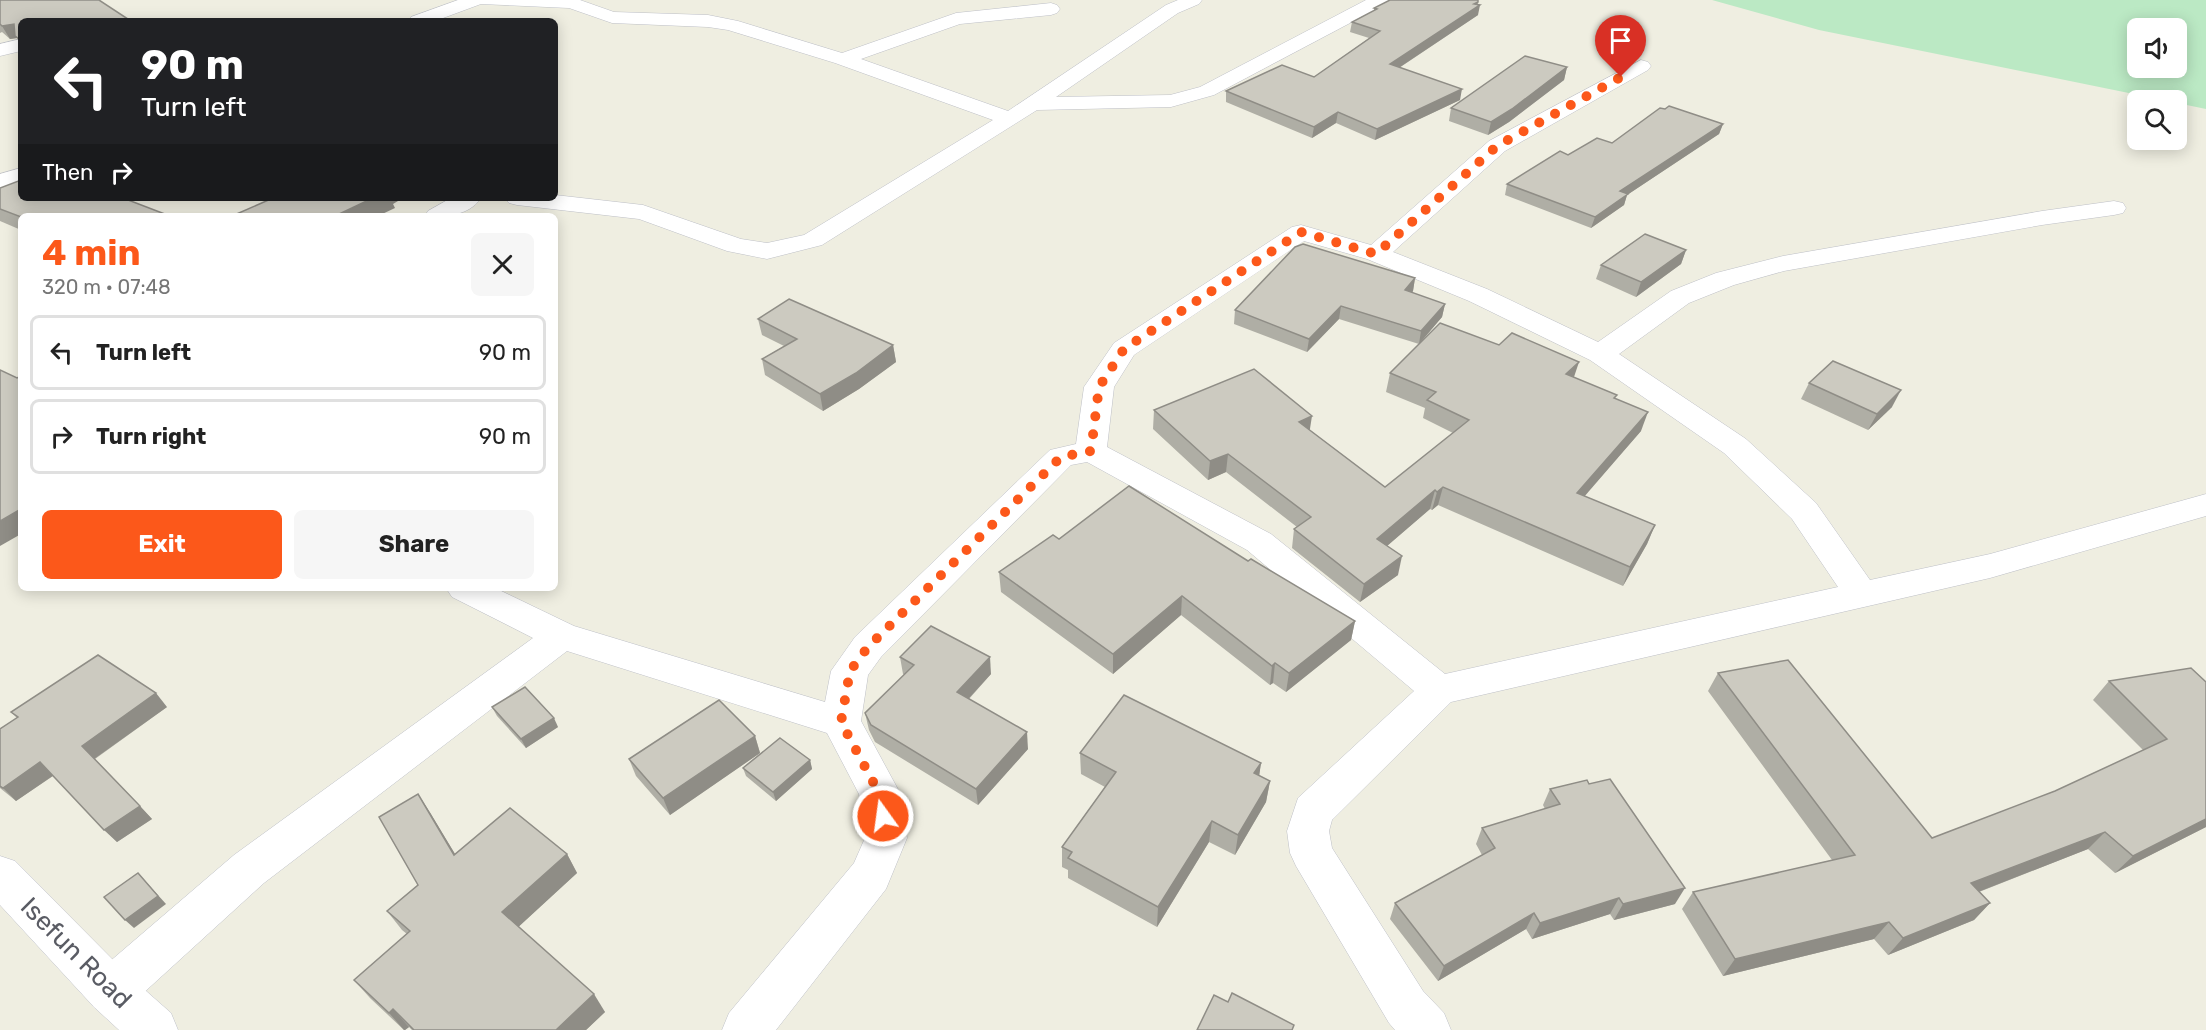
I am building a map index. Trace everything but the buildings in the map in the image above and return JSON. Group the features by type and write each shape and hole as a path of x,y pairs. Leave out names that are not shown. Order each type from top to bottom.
{"street":[{"path":"426,18 475,0"},
{"path":"486,0 570,3 612,16 643,20 708,21 731,25 842,59 1010,119"},
{"path":"544,201 644,212 736,246 767,251 813,240 1010,119 1172,9 1193,0"},
{"path":"1031,104 1171,101 1207,91 1380,0"},
{"path":"1149,3 1172,9"},
{"path":"842,59 956,19 1051,9"},
{"path":"0,50 18,46"},
{"path":"1376,254 1497,146 1641,66"},
{"path":"0,181 18,176"},
{"path":"442,213 464,201"},
{"path":"1600,354 1680,297 1725,279 1783,264 2042,218 2114,208"},
{"path":"1091,451 1099,387 1124,349 1301,232 1376,254 1478,295 1600,354 1735,446 1804,511 1861,594"},
{"path":"746,1030 871,875 886,838 879,793 841,722 850,671 868,647 1061,457 1091,451 1259,542 1439,690"},
{"path":"1427,1030 1406,1007 1311,853 1308,831 1313,811 1439,690 1990,566 2206,505"},
{"path":"470,591 562,636 841,722"},
{"path":"111,991 249,869 562,636"},
{"name":"Isefun Road","path":"0,875 111,991 154,1030"}],"green space":[{"path":"1712,0 2206,0 2206,109 2187,105 2187,90 2127,90 2127,93 1819,30"}],"route":[{"path":"883,816 879,793 841,722 850,671 868,647 1061,457 1091,451 1099,387 1124,349 1301,232 1376,254 1497,146 1621,77"}]}
